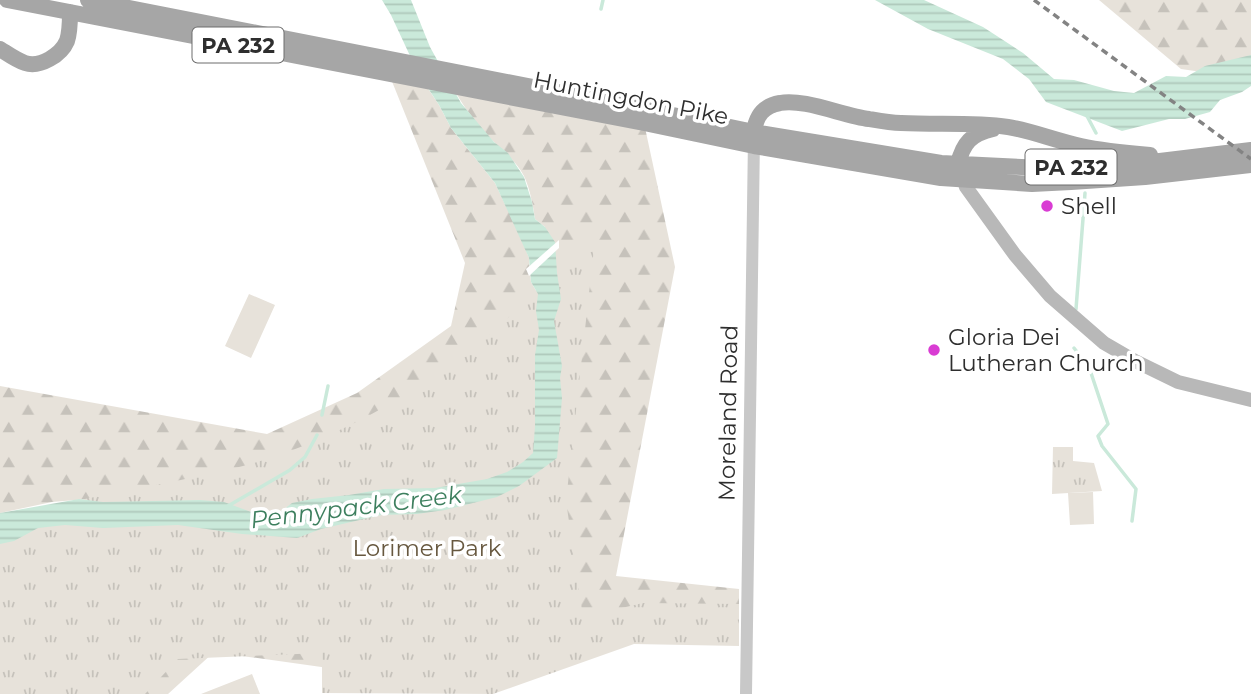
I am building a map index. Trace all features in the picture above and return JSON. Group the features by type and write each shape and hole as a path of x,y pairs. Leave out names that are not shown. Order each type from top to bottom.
{"main road":[{"name":"Huntingdon Pike","path":"7,0 656,125 720,131"},
{"name":"Huntingdon Pike","path":"88,0 668,113 720,131 754,139 1032,184 1145,177 1251,165"},
{"path":"0,49 30,64 49,59 68,39 70,12"},
{"path":"754,139 755,120 758,115 774,104 793,102 864,118 900,123 1005,127 1110,151 1184,158"},
{"path":"1005,127 982,131 968,141 961,151 961,172 966,187 1023,265 1050,296 1104,343 1135,361 1178,382 1251,400"},
{"name":"Huntingdon Pike","path":"961,172 1044,167 1110,167 1251,150"}],"street":[{"name":"Moreland Road","path":"746,694 754,139"}],"green space":[{"path":"1099,0 1251,0 1251,79 1181,69"},
{"path":"389,74 423,81 451,128 495,183 529,258 531,282 538,294 523,462 52,502 0,513 0,386 267,434 357,393 451,326 465,263"},
{"name":"Lorimer Park","path":"452,86 644,123 675,267 616,576 739,589 739,639 626,637 442,684 214,652 168,694 0,694 0,544 519,486 545,227 535,219 530,192 521,171 475,120"},
{"name":"Lorimer Park","path":"596,230 566,501 583,617 643,603 739,604 739,646 634,644 493,694 322,693 322,653 178,659 145,694 0,694 0,518 254,463 320,439 352,424 413,390 471,349 511,316"},
{"path":"249,294 275,305 251,358 225,346"},
{"path":"1053,447 1073,447 1073,461 1094,463 1102,491 1052,494"},
{"path":"1093,492 1094,524 1070,525 1068,493"},
{"path":"252,674 260,694 201,694"}],"water":[{"name":"Pennypack Creek","path":"382,0 411,0 430,47 461,103 494,142 508,153 524,177 535,219 545,227 555,242 561,299 554,321 562,366 557,458 519,486 497,497 445,510 381,515 321,529 297,538 178,525 103,528 65,525 38,528 14,541 0,544 0,513 79,499 103,502 224,502 262,516 279,513 292,503 312,499 384,489 435,488 487,479 507,472 533,453 535,355 539,330 536,311 538,294 531,282 529,258 495,183 451,128 418,73"},
{"path":"875,0 924,0 983,27 1023,53 1054,79 1074,80 1114,91 1134,93 1166,76 1186,77 1205,66 1251,55 1251,86 1220,100 1210,112 1122,131 1046,102 1029,79 1003,59 928,29"}],"pier":[{"path":"559,240 559,248 529,276 526,269"}],"waterway":[{"path":"601,9 603,0"},
{"path":"1087,116 1096,133"},
{"path":"1076,309 1085,193"},
{"path":"1074,348 1089,367 1108,424 1098,436 1102,446 1136,489 1132,521"},
{"path":"322,415 328,386"},
{"name":"Pennypack Creek","path":"228,506 290,470 305,457 317,435"}],"railway":[{"path":"1034,0 1251,159"}],"place":[{"name":"Shell","path":"1047,206"},
{"name":"Gloria Dei Lutheran Church","path":"934,350"}]}
